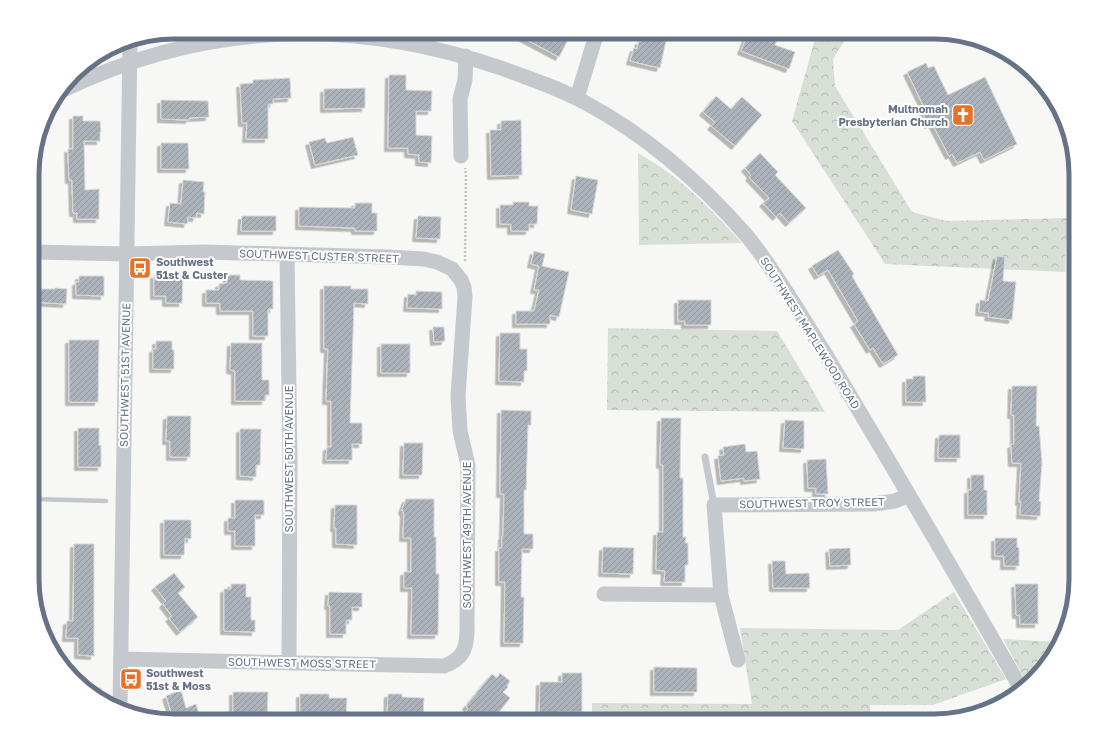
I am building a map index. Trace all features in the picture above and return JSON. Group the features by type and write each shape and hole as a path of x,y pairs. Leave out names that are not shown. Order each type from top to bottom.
{"street":[{"name":"SOUTHWEST MAPLEWOOD ROAD","path":"72,86 99,74 178,48 236,39"},
{"name":"SOUTHWEST MAPLEWOOD ROAD","path":"383,39 466,56 514,72 577,98 624,126 668,159 713,201 748,238 776,275 807,324 909,495 1018,684"},
{"path":"577,98 595,39"},
{"name":"SOUTHWEST 51ST AVENUE","path":"120,703 130,47"},
{"path":"461,156 460,99 465,80 466,56"},
{"name":"SOUTHWEST CUSTER STREET","path":"39,252 126,254 204,252 388,257 424,260 446,266 457,274"},
{"name":"SOUTHWEST 50TH AVENUE","path":"287,255 290,460 289,663"},
{"name":"SOUTHWEST 49TH AVENUE","path":"457,274 464,287 465,297 458,396 460,431 468,465 467,632 466,644 458,660"},
{"name":"SOUTHWEST TROY STREET","path":"714,505 874,504 895,501 909,495"},
{"path":"714,505 721,595 738,660"},
{"path":"604,594 721,595"},
{"name":"SOUTHWEST MOSS STREET","path":"121,659 444,666 458,660"}],"lane":[{"path":"705,456 714,505"}],"path":[{"path":"457,274 464,266 465,260 466,175 461,156"}],"green space":[{"path":"815,39 846,39 833,59 835,86 912,212 947,221 1067,218 1065,272 885,264 792,121"},
{"path":"638,153 663,168 686,187 742,243 639,245"},
{"path":"608,328 777,331 825,412 607,410"},
{"path":"954,592 1006,679 933,705 870,705 870,714 592,714 592,703 752,704 740,628 898,630"},
{"path":"1003,639 1053,642 1035,668 1024,679"},
{"path":"91,685 102,688 102,693"}],"building":[{"path":"525,39 568,39 559,57"},
{"path":"642,39 666,39 660,68 630,61 634,48 637,49 639,41 641,42"},
{"path":"746,39 778,39 775,45 795,52 789,69 741,51"},
{"name":"Multnomah Presbyterian Church","path":"926,63 928,68 934,66 948,95 985,77 1017,144 984,160 980,152 957,163 952,154 949,156 932,123 928,125 922,113 926,111 907,72"},
{"path":"389,75 406,75 406,90 432,91 431,111 416,111 416,135 432,136 431,163 419,162 419,155 408,154 408,148 388,148"},
{"path":"290,78 291,98 273,99 273,104 268,104 268,139 246,139 247,123 242,123 240,84 253,83 253,80"},
{"path":"365,88 365,108 324,109 324,89"},
{"path":"716,96 731,109 742,97 762,115 735,146 711,126 715,122 703,112"},
{"path":"161,100 208,101 209,117 189,118 189,120 161,119"},
{"path":"73,116 83,116 83,121 100,121 100,141 84,141 85,190 99,189 99,219 77,219 77,213 73,213 72,180 69,180 68,149 73,149"},
{"path":"521,120 522,175 491,176 490,130 501,130 501,121"},
{"path":"353,137 358,155 315,165 309,142 325,138 327,143"},
{"path":"161,143 188,143 189,169 161,169"},
{"path":"760,153 778,172 775,175 806,208 789,223 780,213 776,217 763,203 769,198 749,177 751,175 745,168"},
{"path":"576,176 598,180 592,214 571,210"},
{"path":"183,180 204,182 204,214 197,213 196,218 188,217 187,224 168,222 170,203 181,204"},
{"path":"513,202 529,202 529,206 538,206 537,224 529,224 529,231 511,231 511,224 500,224 500,205 513,205"},
{"path":"355,203 372,203 372,213 377,213 377,231 355,231 355,228 299,226 299,207 355,208"},
{"path":"242,216 276,216 276,231 241,231"},
{"path":"418,216 441,217 440,239 416,238"},
{"path":"838,250 854,274 852,276 898,355 883,364 873,348 870,350 854,324 858,321 828,270 818,276 812,266"},
{"path":"534,251 545,254 542,266 569,272 559,317 550,315 550,324 516,324 516,311 534,311 539,290 534,290 539,266 531,264"},
{"path":"997,256 1005,257 1003,281 1016,282 1012,320 988,317 989,313 979,312 980,300 988,301"},
{"path":"154,275 183,275 182,303 166,303 166,296 154,296"},
{"path":"227,275 240,275 240,280 273,281 273,309 268,309 268,336 253,336 253,311 220,311 220,303 206,303 206,290 219,290 219,284 227,283"},
{"path":"79,276 104,276 104,296 76,295 76,282 79,282"},
{"path":"324,286 351,286 351,289 368,289 368,304 354,303 350,423 362,423 362,444 352,444 352,460 326,460 327,447 331,447 331,401 326,401 328,349 324,349"},
{"path":"39,289 67,289 66,304 39,302"},
{"path":"416,291 442,292 442,309 407,308 408,294 416,295"},
{"path":"678,300 711,300 711,325 685,325 685,321 678,321"},
{"path":"433,327 444,327 445,341 434,342"},
{"path":"500,333 520,333 520,349 527,349 527,371 524,371 524,382 499,381"},
{"path":"69,340 99,340 98,402 69,402"},
{"path":"156,341 172,341 172,350 174,350 174,369 153,369 153,349 156,349"},
{"path":"231,343 262,343 262,380 269,380 269,395 265,395 265,401 235,401 235,371 230,370"},
{"path":"381,344 410,344 410,373 381,373"},
{"path":"913,376 925,376 926,402 906,402 906,379 913,379"},
{"path":"1012,386 1037,386 1036,426 1039,426 1042,463 1039,501 1041,502 1040,516 1020,515 1021,501 1019,502 1021,463 1012,463 1011,445 1014,444 1014,415 1011,415"},
{"path":"501,410 531,411 531,425 528,425 526,490 524,490 524,534 533,534 533,549 522,549 521,597 524,597 523,643 504,643 505,582 499,582 499,548 502,548 504,494 500,494"},
{"path":"167,416 191,416 190,457 170,457 170,441 166,441"},
{"path":"661,418 681,418 680,478 683,478 683,537 686,537 685,543 688,543 688,565 685,565 685,582 664,582 665,571 656,570 657,532 663,532 663,465 660,465"},
{"path":"785,420 804,421 804,449 783,448"},
{"path":"78,428 99,428 101,467 78,467"},
{"path":"240,429 261,429 260,465 256,465 256,477 240,476"},
{"path":"939,435 960,435 960,458 938,458"},
{"path":"404,443 423,443 422,475 403,475"},
{"path":"745,444 746,452 757,451 760,479 744,481 744,478 721,481 718,456 724,455 723,447"},
{"path":"826,459 828,494 816,494 816,488 808,488 807,460"},
{"path":"971,475 984,475 984,490 987,490 987,515 968,515 968,490 971,490"},
{"path":"406,499 434,499 436,574 439,574 438,635 411,635 412,588 404,588 404,572 411,572 411,538 403,538 404,514 402,510"},
{"path":"235,500 264,500 264,515 255,515 255,546 235,546 235,531 228,531 228,518 235,518"},
{"path":"335,505 357,505 357,545 336,544 336,528 334,528"},
{"path":"164,520 191,520 191,539 185,538 184,555 164,555"},
{"path":"995,538 1017,538 1017,547 1019,548 1019,566 1004,566 1004,556 995,556"},
{"path":"74,544 94,544 94,656 78,655 78,638 66,638 67,621 73,621"},
{"path":"603,547 634,548 633,574 602,573"},
{"path":"850,548 851,565 830,566 829,549"},
{"path":"772,561 785,561 786,574 809,573 810,588 773,588"},
{"path":"174,573 185,587 178,593 198,617 180,632 169,618 172,616 163,604 166,601 155,587"},
{"path":"231,584 246,584 246,597 251,597 251,620 255,620 255,632 224,631 224,589 231,589"},
{"path":"1015,584 1038,584 1038,624 1020,624 1020,615 1016,615"},
{"path":"329,592 362,593 362,607 352,607 352,620 346,620 346,634 330,634 330,606 328,606"},
{"path":"654,667 697,668 697,692 654,692"},
{"path":"500,673 510,681 507,686 508,687 503,692 510,698 497,714 463,714 468,709 466,706 492,674 497,678"},
{"path":"562,673 582,673 582,712 539,714 540,682 562,682"},
{"path":"181,690 186,708 196,704 199,714 172,714 166,696"},
{"path":"233,692 268,692 267,714 233,713"},
{"path":"300,694 329,694 329,698 347,698 346,714 300,714"},
{"path":"388,694 402,694 402,697 424,698 423,714 387,714"}],"waterway":[{"path":"39,499 106,501"}],"place":[{"name":"Multnomah Presbyterian Church","path":"963,115"},
{"name":"Southwest 51st & Custer","path":"140,268"},
{"name":"Southwest 51st & Moss","path":"131,679"}]}
